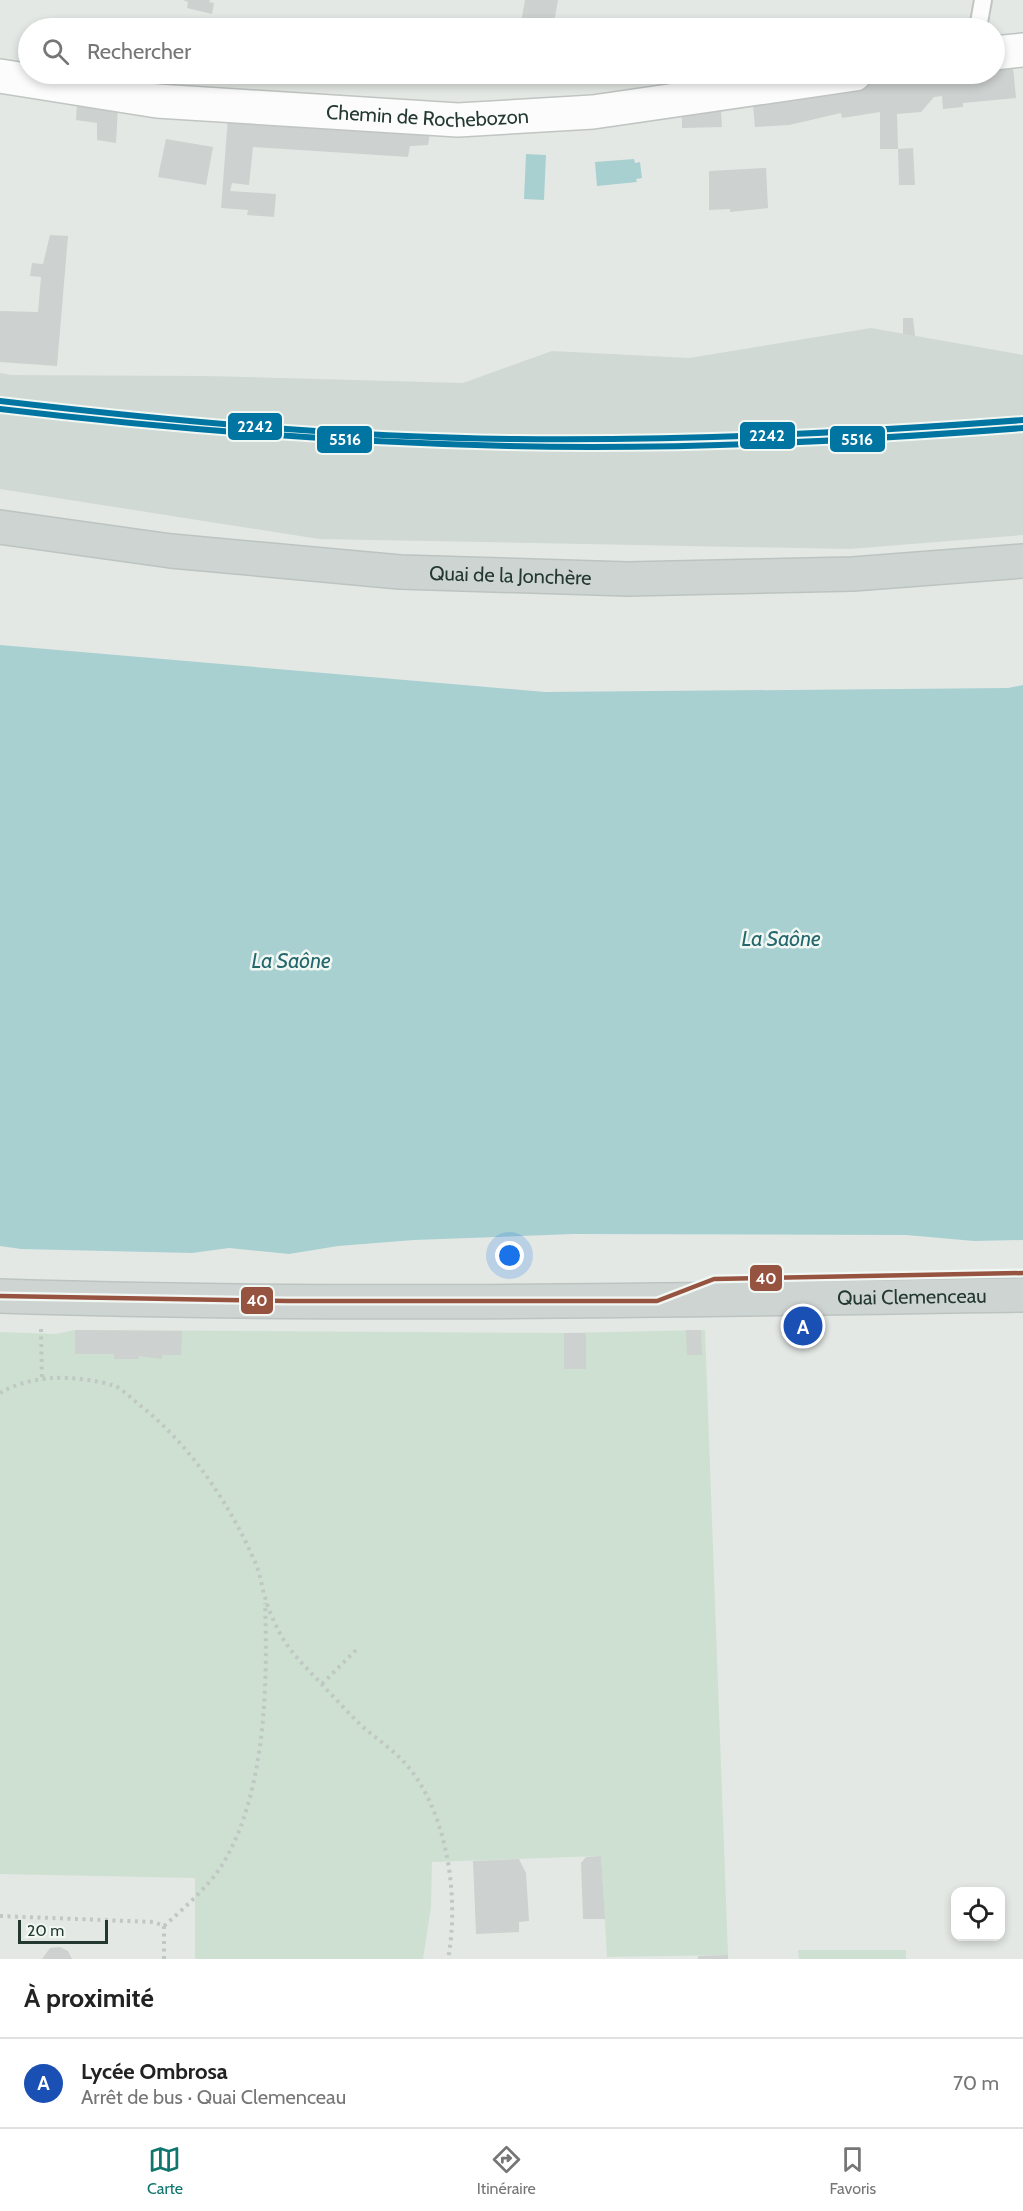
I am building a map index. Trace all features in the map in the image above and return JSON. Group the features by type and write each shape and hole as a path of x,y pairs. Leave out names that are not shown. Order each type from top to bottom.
{"main road":[{"name":"Quai de la Jonchère","path":"0,527 171,552 400,572 628,579 853,574 1023,561"},
{"name":"Quai Clemenceau","path":"657,1301 714,1280 1023,1273"},
{"name":"Quai Clemenceau","path":"0,1296 288,1301 657,1301 1023,1295"}],"street":[{"path":"1005,52 1023,50"},
{"name":"Chemin de Rochebozon","path":"0,76 18,79"},
{"name":"Chemin de Rochebozon","path":"50,84 157,101 458,120 593,112 786,84"}],"lane":[{"path":"979,18 982,0"}],"path":[{"path":"40,1298 42,1379"},
{"path":"0,1393 6,1389 42,1379 68,1377 116,1387 178,1440 206,1476 232,1518 256,1564 265,1599 285,1642 307,1670 361,1724 400,1758 418,1779 432,1805 444,1838 448,1871 451,1928 448,1959"},
{"path":"164,1959 164,1926 216,1874 241,1823 257,1762 266,1641 265,1599"},
{"path":"322,1684 357,1649"},
{"path":"0,1916 154,1922 164,1926"}],"shaded area":[{"path":"871,328 1023,355 1023,535 849,549 319,539 0,489 0,373 463,383 552,351 689,358"}],"green space":[{"path":"75,1330 564,1333 705,1330 728,1955 607,1957 601,1856 432,1862 431,1907 423,1959 195,1959 195,1878 0,1874 0,1332 56,1334"},
{"path":"798,1950 906,1950 906,1959 799,1959"}],"water":[{"path":"526,154 546,155 544,200 524,199"},
{"path":"634,159 635,163 640,162 642,178 636,179 637,182 597,186 595,162"},
{"name":"La Saône","path":"0,645 545,692 1008,688 1023,685 1023,1240 974,1241 906,1235 573,1234 414,1240 338,1246 289,1254 229,1248 192,1253 21,1249 0,1246"}],"building":[{"path":"183,0 210,0 209,2 214,3 212,14 187,8 188,2"},
{"path":"525,0 558,0 555,18 522,18"},
{"path":"1013,67 1016,98 963,103 963,107 943,109 942,96 934,97 921,112 897,114 898,149 880,149 880,112 842,118 841,113 789,125 755,127 753,105 868,84 1005,84 1005,68"},
{"path":"77,103 118,107 116,143 97,140 97,123 76,120"},
{"path":"721,111 722,127 682,128 682,117"},
{"path":"228,118 430,133 428,145 410,146 408,157 253,147 249,185 232,183 230,191 276,194 274,217 247,215 248,210 221,208"},
{"path":"166,139 213,147 206,185 158,177"},
{"path":"913,148 915,185 899,185 898,149"},
{"path":"766,168 768,208 730,212 730,209 709,210 709,171"},
{"path":"50,235 68,236 57,366 0,362 0,311 38,312 41,277 30,276 32,263 43,264"},
{"path":"903,318 913,318 915,336 903,334"},
{"path":"75,1330 182,1331 181,1355 162,1355 162,1359 139,1356 139,1359 114,1359 114,1354 75,1354"},
{"path":"686,1330 701,1330 702,1355 687,1355"},
{"path":"564,1333 586,1333 586,1369 564,1369"},
{"path":"601,1856 605,1919 583,1919 581,1863 586,1857"},
{"path":"519,1859 526,1873 529,1921 519,1922 519,1932 476,1934 473,1861"},
{"path":"60,1947 68,1951 72,1959 42,1959 50,1948"},
{"path":"728,1955 728,1959 698,1959 698,1956"}],"transit line":[{"name":"2242","path":"0,401 257,427 450,438 641,439 896,429 1023,420"},
{"name":"5516","path":"0,409 254,434 508,446 637,447 766,443 1023,428"},
{"name":"40","path":"0,1296 288,1301 657,1301 714,1279 1023,1273"}],"place":[{"name":"Lycée Ombrosa","path":"803,1326"}]}
